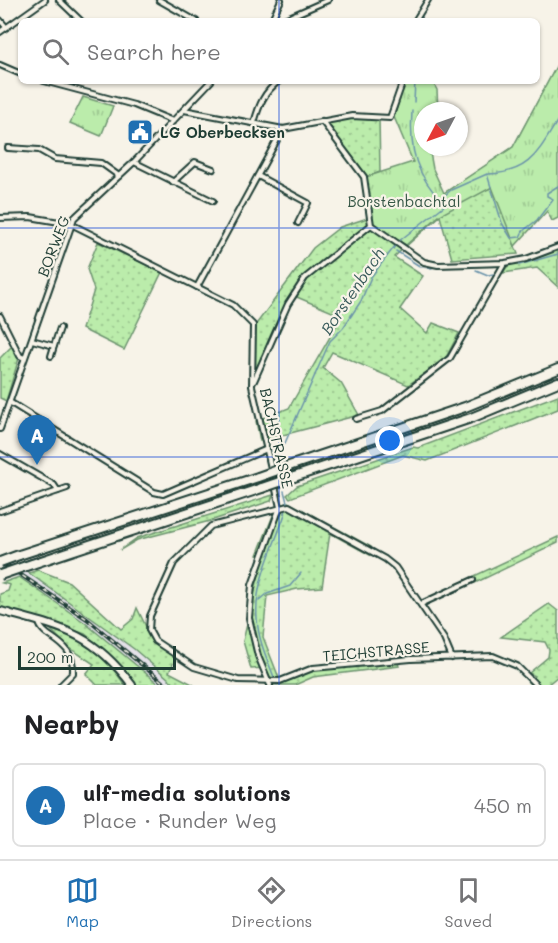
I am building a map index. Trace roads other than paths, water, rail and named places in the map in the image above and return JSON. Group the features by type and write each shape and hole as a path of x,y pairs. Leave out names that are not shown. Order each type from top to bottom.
{"highway":[{"path":"0,561 465,407 558,369"},
{"path":"0,575 471,418 558,382"}],"street":[{"path":"19,18 45,0"},
{"path":"59,0 78,18"},
{"path":"159,0 191,18"},
{"path":"273,18 280,0"},
{"path":"287,18 328,0"},
{"path":"417,18 428,0"},
{"path":"0,32 18,19"},
{"path":"0,20 6,27"},
{"path":"0,65 18,73"},
{"path":"55,84 134,105 173,121"},
{"name":"BORWEG","path":"0,429 74,218 134,162 208,84"},
{"path":"254,123 259,104 266,92 275,84"},
{"path":"183,110 283,129 352,116 390,118 402,84"},
{"path":"322,121 364,177 371,225 424,262 438,265 505,263 526,259 558,247"},
{"path":"197,287 283,129"},
{"path":"8,148 39,150 55,159 101,163 119,176"},
{"path":"134,162 213,201"},
{"path":"173,182 195,162 213,169"},
{"path":"258,176 308,203 298,223"},
{"name":"BACHSTRASSE","path":"0,218 30,217 71,224 232,305 253,326 252,386 281,507 252,585 249,618 258,656 270,683"},
{"path":"252,386 288,304 305,278 371,225"},
{"path":"356,419 382,411 450,358 505,263"},
{"path":"0,316 20,356 24,358"},
{"path":"51,356 60,328"},
{"path":"32,340 54,346"},
{"path":"405,393 409,398"},
{"path":"11,403 154,492 163,494 267,449"},
{"path":"0,454 54,485 58,491"},
{"path":"0,511 67,488"},
{"name":"TEICHSTRASSE","path":"421,604 395,567 385,559 290,507 281,507 211,526 174,563 150,616 149,630 155,641 194,667 238,680 270,683 314,668 493,657 507,660 517,666 536,685"},
{"path":"452,658 444,639 421,604 473,580"},
{"path":"0,611 39,621 84,638 119,668 132,685"},
{"path":"39,621 41,628 64,646 73,662 73,673 61,685"}],"waterway":[{"path":"421,18 422,14"},
{"path":"414,102 415,84"},
{"path":"412,111 412,138 416,162 427,183 444,204"},
{"path":"488,174 514,170 531,159 545,142 558,120"},
{"name":"Borstenbach","path":"271,457 271,452 285,443 330,341 343,328 361,301 371,277 399,241 445,205 444,196 451,190 487,174 502,223 511,238 520,237 523,231 537,220 553,199 547,196 547,193 558,186"},
{"path":"396,251 421,267 432,268"},
{"path":"519,265 558,254"},
{"path":"476,270 488,275 494,274"},
{"name":"Borstenbach","path":"277,685 259,636 257,605 262,578 285,514 287,502 284,491"},
{"path":"259,601 267,594 290,586 301,573"}],"railway":[{"path":"0,561 87,619 166,685"}],"place":[{"name":"LG Oberbecksen","path":"140,132"},
{"name":"ulf-media solutions","path":"37,465"}],"park label":[{"name":"Borstenbachtal","path":"404,201"}]}
